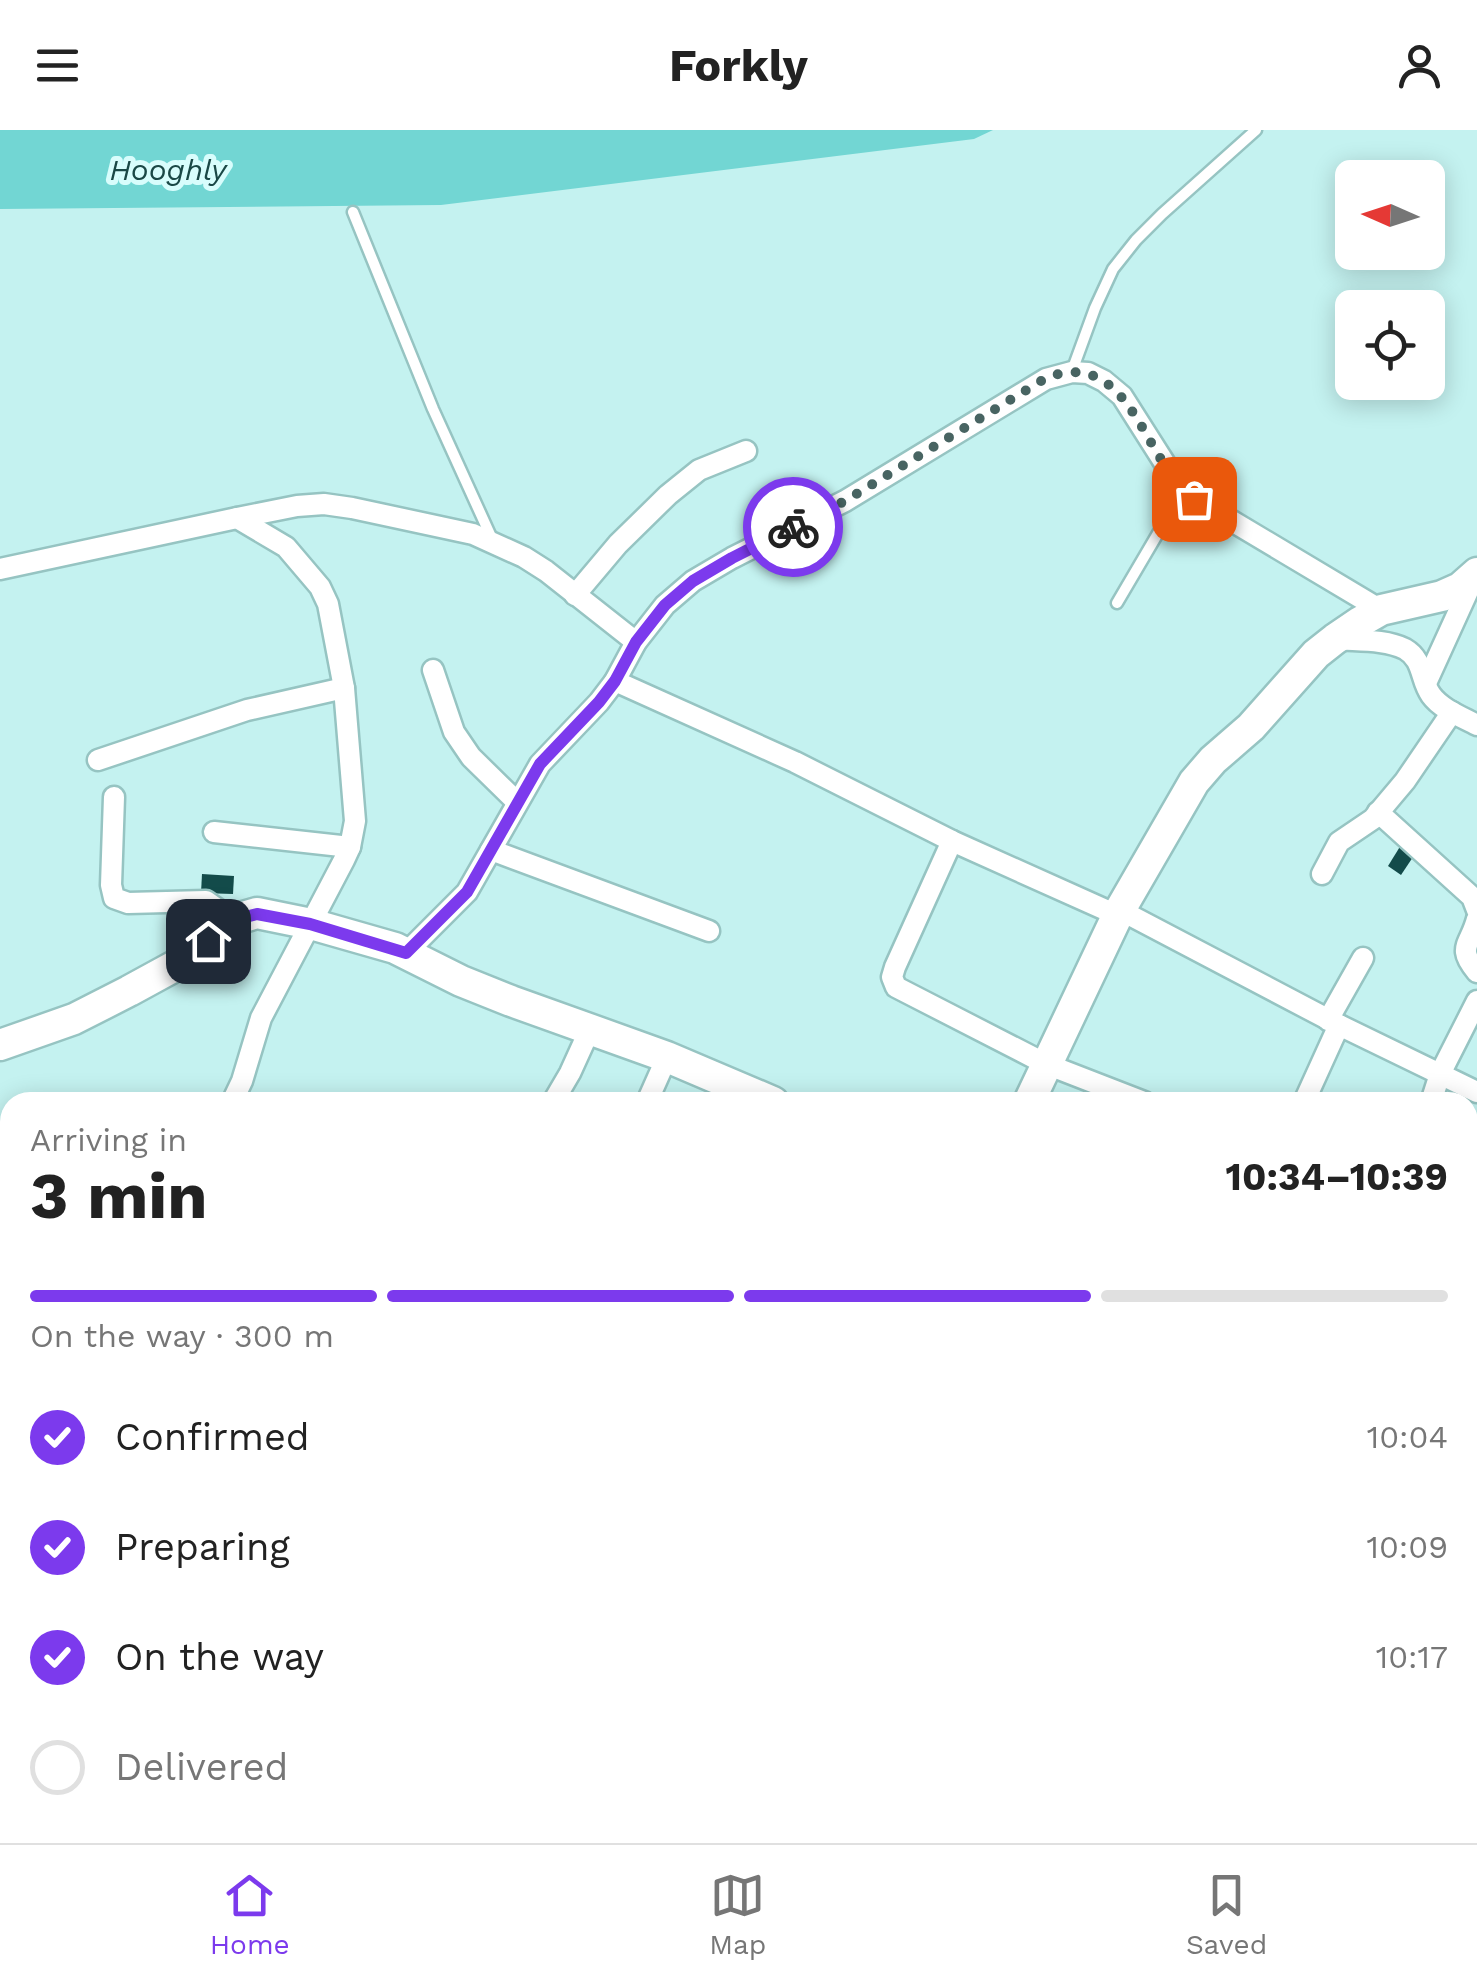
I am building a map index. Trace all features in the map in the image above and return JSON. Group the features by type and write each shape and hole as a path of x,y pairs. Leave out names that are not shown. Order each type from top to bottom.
{"main road":[{"path":"1033,1092 1118,913 1194,782 1335,639 1382,610 1442,596 1460,588 1476,574"},
{"path":"0,1045 74,1019 184,962 233,920 257,914 310,924 406,953 510,1001 667,1057 743,1092"}],"street":[{"path":"406,953 467,892 540,764 615,681 636,642 665,605 693,581 845,501 1046,378 1088,372 1104,381 1122,396 1184,489 1211,510 1382,610"},
{"path":"575,594 668,495 699,470 746,451"},
{"path":"0,570 164,532 324,504 472,534 493,542 535,564 636,642"},
{"path":"237,518 286,547 320,587 328,604 344,688 355,821 350,846 262,1018 237,1092"},
{"path":"1426,683 1476,574"},
{"path":"1335,639 1391,644 1406,650 1418,660 1434,700 1477,725"},
{"path":"433,670 454,732 470,757 517,802"},
{"path":"615,681 795,762 952,841 1118,913 1477,1092"},
{"path":"98,760 247,710 344,688"},
{"path":"1322,874 1339,842 1372,819 1405,781 1452,712"},
{"path":"114,797 114,898 128,902 206,901 233,920"},
{"path":"1378,812 1472,897 1477,910"},
{"path":"214,832 350,846"},
{"path":"952,841 895,967 893,983 902,992 1046,1064 1118,1092"},
{"path":"491,850 709,932"},
{"path":"1477,919 1464,953 1477,972"},
{"path":"1308,1092 1362,958"},
{"path":"1434,1092 1477,1001"},
{"path":"559,1092 590,1029"},
{"path":"651,1092 667,1057"}],"lane":[{"path":"1072,372 1112,270 1162,214 1256,130"},
{"path":"354,212 433,409 493,542"},
{"path":"1117,603 1184,489"}],"water":[{"name":"Hooghly","path":"0,130 993,130 974,139 441,205 0,209"}],"building":[{"path":"1401,845 1415,854 1401,875 1388,866"},
{"path":"202,874 234,876 233,894 201,893"}],"way so far":[{"path":"793,527 845,501 1046,378 1072,372 1088,372 1122,396 1168,470 1194,499"}],"route":[{"path":"208,941 233,920 257,914 310,924 406,953 467,892 540,764 599,702 636,642 665,605 693,581 793,527"}]}
